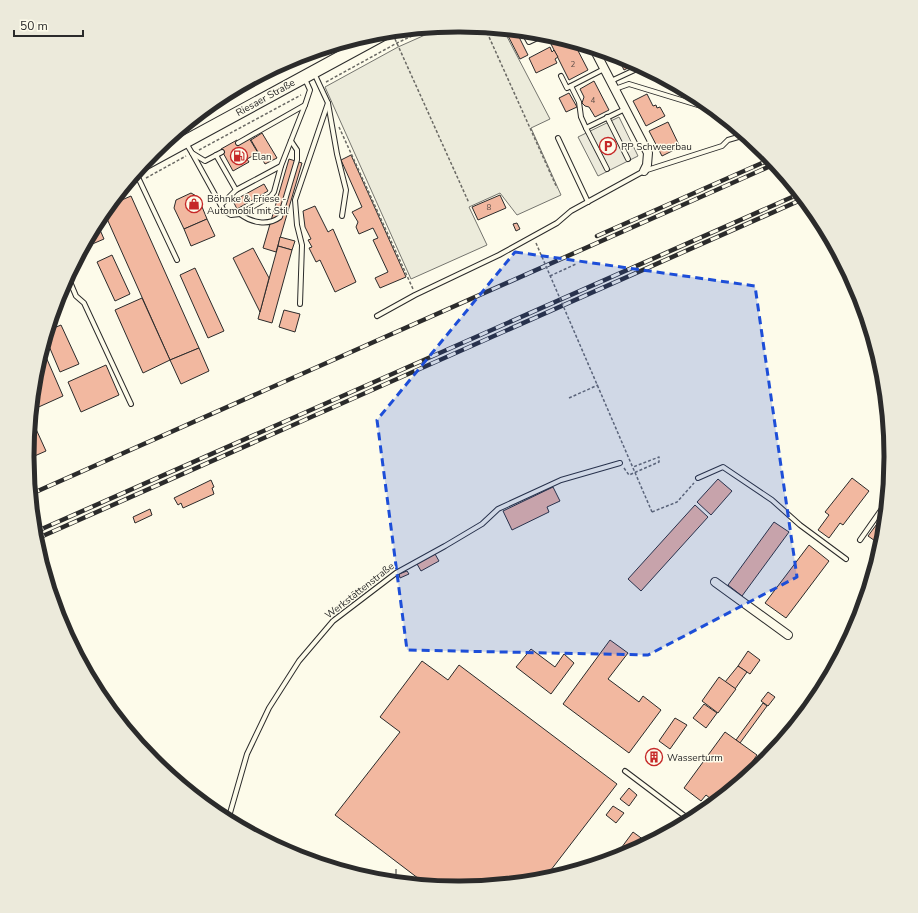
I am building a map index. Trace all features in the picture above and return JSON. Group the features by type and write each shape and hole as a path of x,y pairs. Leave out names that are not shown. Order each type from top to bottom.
{"main road":[{"name":"Riesaer Straße","path":"161,154 308,74 355,45"}],"street":[{"path":"597,56 648,153 648,165 644,171"},
{"path":"715,582 788,635"}],"lane":[{"path":"527,38 529,42 535,39"},
{"path":"561,76 567,88 604,69"},
{"path":"610,81 634,70"},
{"path":"308,74 320,85 328,103 337,154 346,190 342,216"},
{"path":"184,141 224,211 231,215 240,214 271,196 274,192 281,166 310,90 308,74"},
{"path":"614,89 629,84 695,104"},
{"path":"570,86 579,102 581,117 586,128 608,169"},
{"path":"300,304 302,245 297,225 295,200 328,103"},
{"path":"238,143 305,105"},
{"path":"586,128 625,109"},
{"path":"607,117 628,159"},
{"path":"377,316 415,295 499,255 557,223 571,211 644,171 722,146 728,140 739,137"},
{"path":"558,138 588,202"},
{"path":"240,214 246,218 267,223 274,222 280,217 297,160 296,150 291,141"},
{"path":"192,153 205,161 222,152"},
{"path":"216,155 236,190"},
{"path":"221,204 236,190 281,166"},
{"path":"140,181 177,260"},
{"path":"71,285 76,296 84,302 131,404"},
{"name":"Werkstättenstraße","path":"230,813 247,754 269,708 299,661 333,621 396,573 482,524 498,509 561,480 620,463"},
{"path":"698,478 723,467 772,500 800,525 846,558"},
{"path":"860,540 880,511"},
{"path":"624,770 684,816"}],"path":[{"path":"487,33 557,188"},
{"path":"320,85 415,35"},
{"path":"392,38 397,43 469,203"},
{"path":"134,184 310,90"},
{"path":"337,122 411,282"},
{"path":"536,244 652,512 677,502 698,478"},
{"path":"550,276 576,264"},
{"path":"569,398 598,385"},
{"path":"620,463 629,475 659,462 659,457 633,467"}],"highlighted area":[{"path":"515,252 755,286 797,577 648,655 407,650 377,420"}],"shaded area":[{"path":"459,32 506,35 550,119 531,128 561,195 517,215 500,193 469,207 487,245 411,279 325,87 398,47 431,33"},
{"name":"PP Schweerbau","path":"619,117 638,156 598,176 578,137"}],"building":[{"path":"508,35 519,37 528,55 520,59"},
{"path":"550,42 577,49 588,70 569,80"},
{"path":"550,47 552,52 554,50 558,57 555,59 557,63 536,73 529,58"},
{"path":"621,64 629,68 624,70"},
{"path":"594,81 609,110 595,117 589,107 582,103 584,97 580,89"},
{"path":"569,93 577,107 566,112 559,98"},
{"path":"647,94 653,106 656,105 657,108 660,107 665,116 646,126 633,101"},
{"path":"668,122 680,147 662,156 649,131"},
{"path":"262,133 277,158 265,164 251,140"},
{"name":"Elan","path":"249,138 258,153 247,159 249,162 233,171 221,149 237,140 239,144"},
{"path":"351,155 406,277 380,288 375,278 388,272 373,240 378,238 373,228 359,234 356,227 358,222 352,212 362,207 341,160"},
{"path":"289,159 302,163 276,252 263,248"},
{"path":"264,184 268,191 237,209 233,201"},
{"path":"191,193 198,197 207,219 184,229 174,208 176,200"},
{"path":"500,195 506,208 478,220 472,207"},
{"path":"131,196 199,348 170,360 107,219 120,201"},
{"path":"315,206 328,232 333,229 356,282 335,292 320,260 316,262 309,248 312,247 308,240 311,239 305,227 303,211"},
{"path":"207,219 215,236 191,246 184,229"},
{"path":"517,223 520,229 516,231 513,224"},
{"path":"100,230 104,239 91,245"},
{"path":"280,237 295,241 292,250 278,246"},
{"path":"278,246 292,250 272,323 258,319"},
{"path":"253,248 269,278 260,312 233,258"},
{"path":"112,255 130,294 115,301 97,262"},
{"path":"195,268 224,331 208,338 180,275"},
{"path":"142,298 170,360 143,373 115,310"},
{"path":"284,310 300,314 295,332 279,327"},
{"path":"61,325 79,364 60,372 49,346 55,328"},
{"path":"199,348 209,371 181,384 170,360"},
{"path":"47,358 63,396 37,408"},
{"path":"106,365 119,395 81,412 68,382"},
{"path":"35,427 46,451 34,456"},
{"path":"852,478 869,491 843,525 840,523 829,538 818,530 829,515 825,512"},
{"path":"718,479 732,491 711,515 697,502"},
{"path":"211,480 214,487 212,488 214,494 183,508 181,503 178,505 174,498"},
{"path":"553,487 560,501 547,507 549,512 512,530 503,511"},
{"path":"695,505 708,517 641,591 628,579"},
{"path":"150,509 152,515 135,523 133,517"},
{"path":"774,522 789,532 742,596 728,585"},
{"path":"878,522 875,541 868,536"},
{"path":"809,545 829,561 786,618 765,603"},
{"path":"435,554 439,561 421,571 417,564"},
{"path":"407,571 409,574 400,578 399,574"},
{"path":"610,640 628,653 608,679 639,702 643,696 661,710 629,753 563,704"},
{"path":"531,649 555,667 564,654 574,663 551,694 516,667"},
{"path":"748,651 760,660 750,674 738,666"},
{"path":"422,661 448,680 459,665 617,784 550,871 487,880 459,881 419,879 335,815 400,732 380,717"},
{"path":"738,666 747,672 735,689 725,682"},
{"path":"719,677 736,689 718,713 702,701"},
{"path":"768,692 775,697 768,706 761,701"},
{"path":"763,703 767,706 740,743 736,740"},
{"path":"704,704 717,713 706,728 693,718"},
{"path":"675,718 687,725 670,749 659,741"},
{"path":"725,732 757,755 749,767 739,776 710,798 706,795 701,801 684,788"},
{"name":"Wasserturm","path":"651,749 657,749 662,754 660,763 657,765 651,765 646,760 646,754"},
{"path":"629,788 637,795 629,806 620,799"},
{"path":"613,806 624,813 616,823 606,815"},
{"path":"633,832 643,839 621,849"}],"railway":[{"path":"597,236 764,162"},
{"path":"36,492 769,167"},
{"path":"41,529 794,196"},
{"path":"42,536 798,201"}],"fence":[{"path":"396,869 396,876"}],"place":[{"name":"PP Schweerbau","path":"608,146"},
{"name":"Elan","path":"239,156"},
{"name":"Böhnke & Friese - Automobil mit Stil","path":"194,204"},
{"name":"Wasserturm","path":"654,757"}]}
